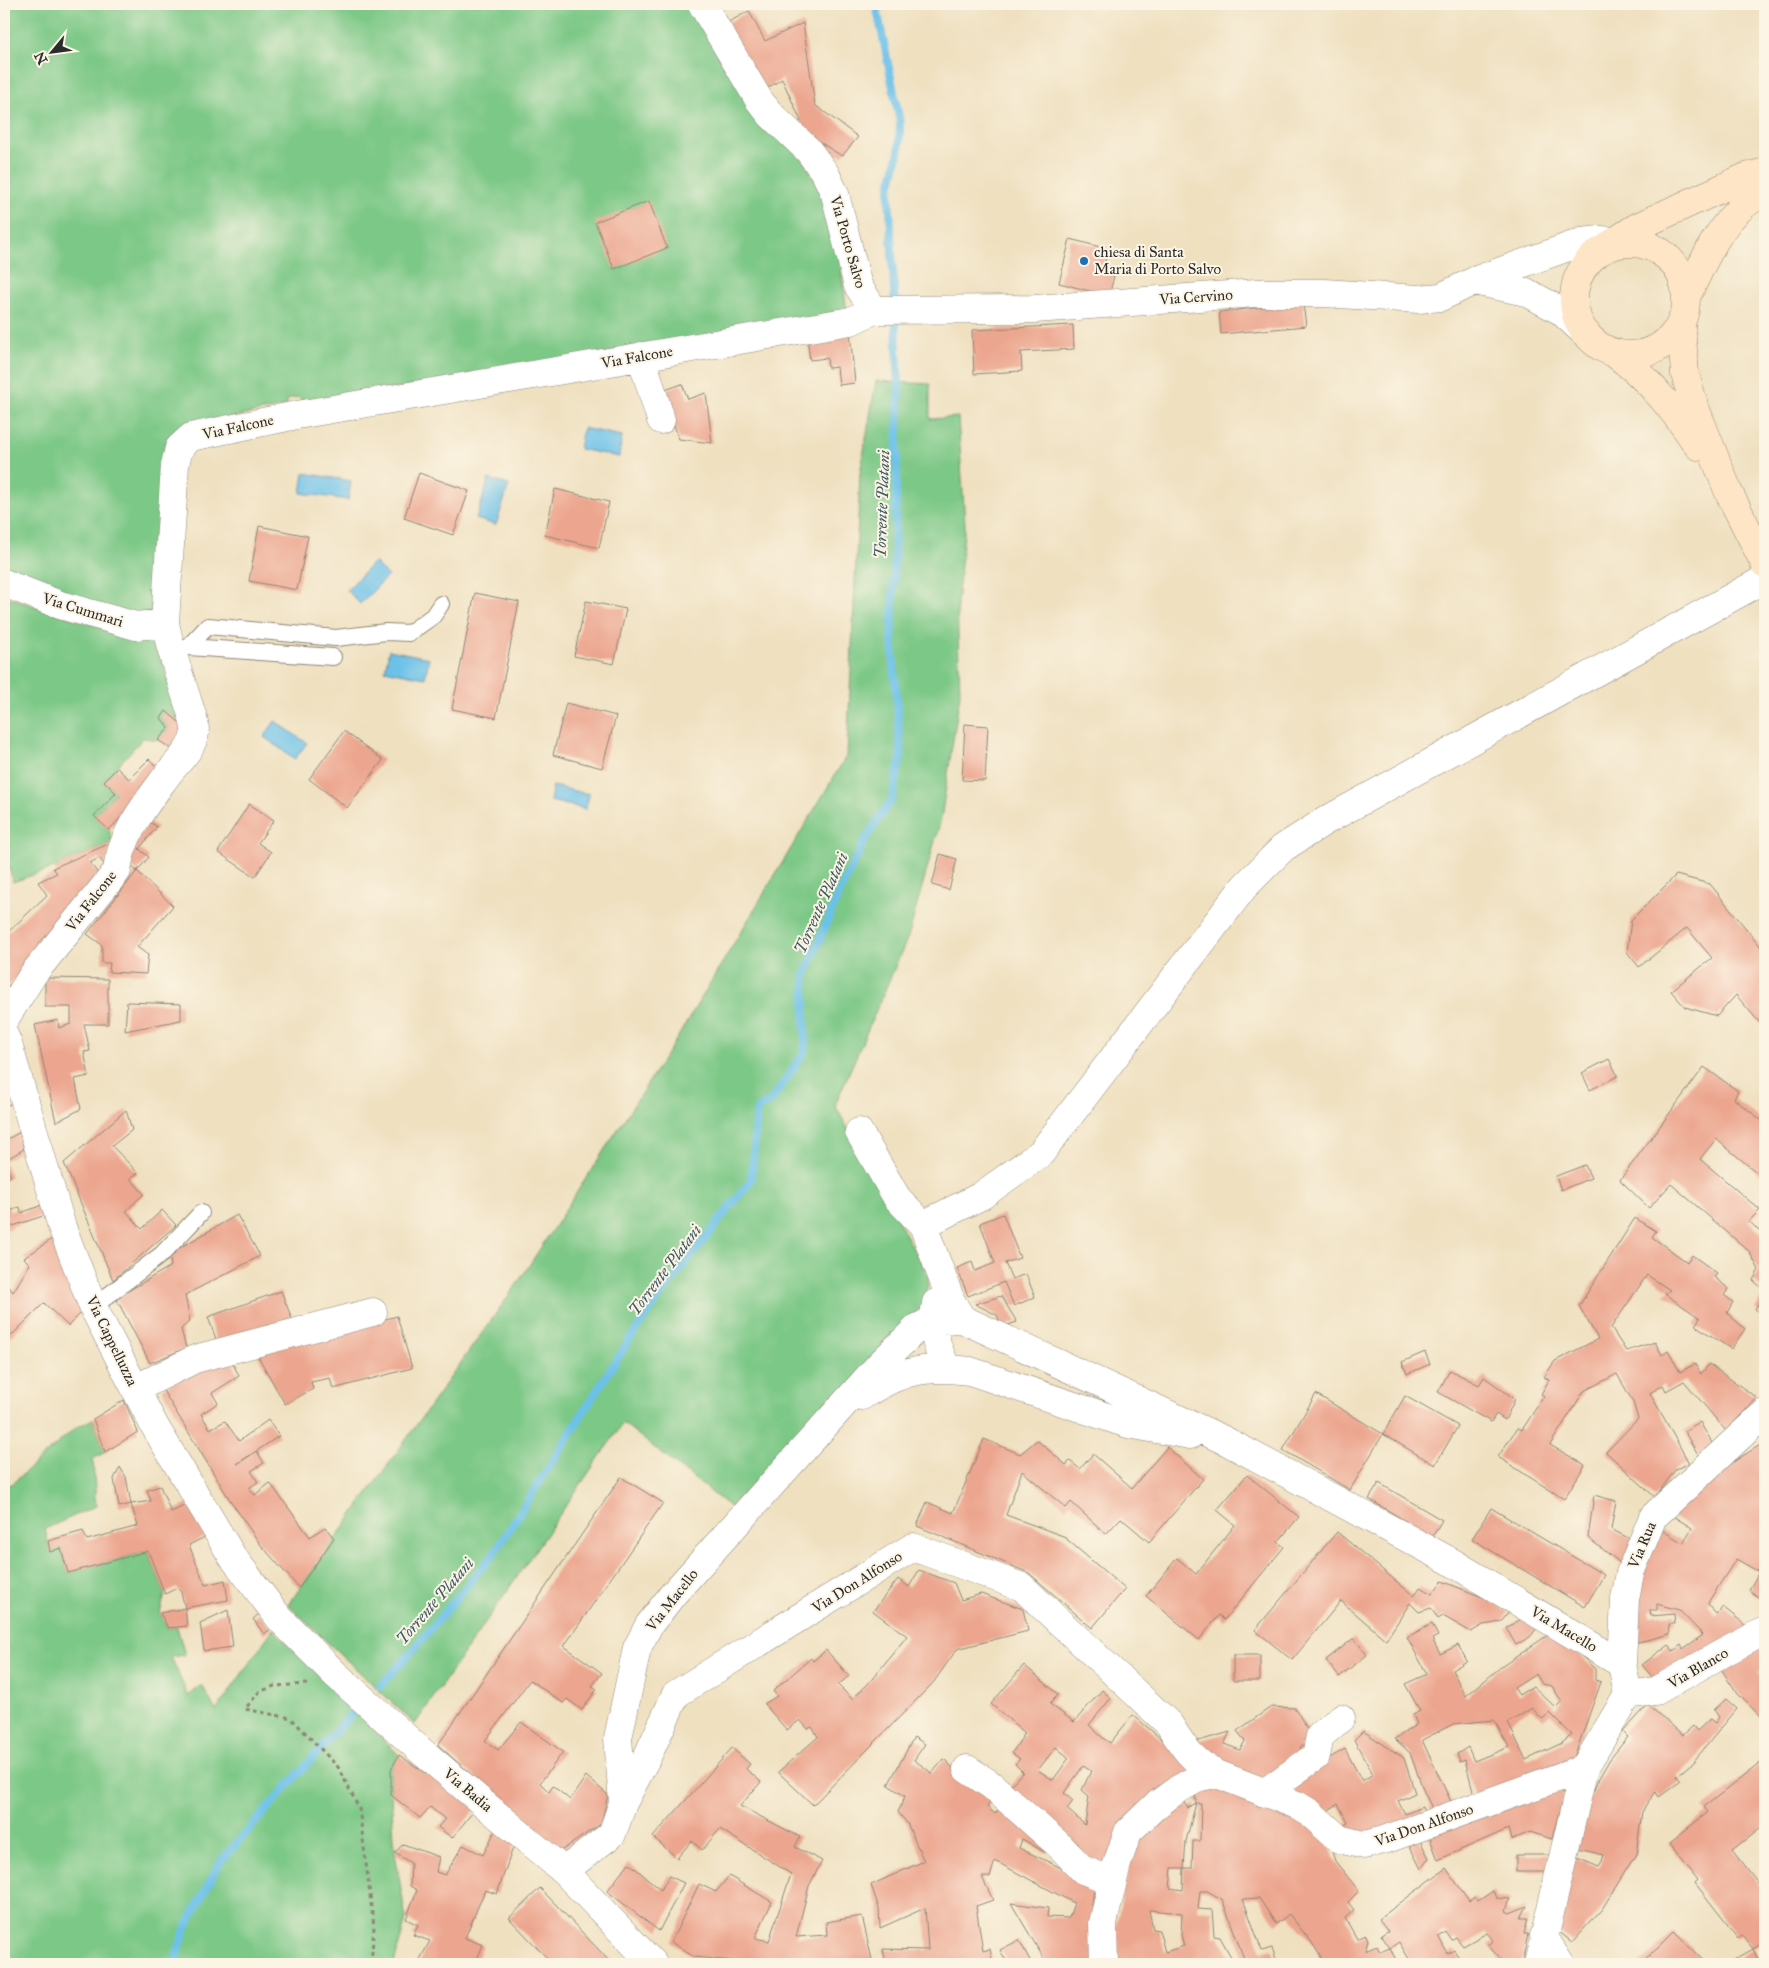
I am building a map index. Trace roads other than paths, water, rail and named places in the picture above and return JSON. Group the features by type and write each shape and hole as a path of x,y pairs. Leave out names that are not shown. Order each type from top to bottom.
{"street":[{"name":"Via Porto Salvo","path":"702,4 759,100 771,116 808,150 825,173 835,194 858,286 874,310"},
{"path":"1587,335 1580,324 1576,312 1574,300 1575,287 1579,275 1594,255 1615,244 1637,226 1746,177 1765,172"},
{"path":"1687,295 1708,251 1726,224 1743,206 1765,190"},
{"name":"Via Cervino","path":"874,310 1035,308 1256,293 1324,293 1418,299 1441,297 1474,281 1567,247 1600,240 1615,244"},
{"path":"1614,353 1640,354 1653,350 1669,340 1685,315 1687,295 1684,280 1677,267 1667,256 1655,248 1641,243 1615,244"},
{"path":"1474,281 1526,292 1561,311 1602,348 1614,353 1636,369 1677,415 1729,493"},
{"name":"Via Falcone","path":"5,1037 34,973 117,871 119,854 128,832 168,774 190,748 195,732 191,713 168,640 165,623 174,465 179,448 191,437 297,415 851,321 874,310"},
{"path":"1681,324 1685,374 1689,390 1729,493 1765,564"},
{"path":"642,356 661,420"},
{"path":"923,1225 981,1196 1041,1153 1244,887 1283,848 1325,821 1765,580"},
{"name":"Via Cummari","path":"4,583 60,604 136,626 165,623"},
{"name":"Via Cappelluzza","path":"5,1037 62,1226 93,1307 135,1389 185,1479 232,1556 280,1620"},
{"path":"859,1132 897,1198 923,1225 951,1301 962,1319"},
{"path":"938,1263 938,1296 933,1320 938,1350 947,1368"},
{"path":"135,1389 195,1359 372,1312"},
{"path":"837,1412 880,1364 917,1328 933,1320 962,1319 1226,1441"},
{"path":"837,1412 884,1381 917,1370 947,1368 970,1371 1128,1424 1226,1441"},
{"path":"1074,1405 1085,1376"},
{"name":"Via Macello","path":"564,1871 612,1834 623,1803 618,1738 637,1648 649,1625 674,1593 837,1412"},
{"name":"Via Rua","path":"1622,1664 1625,1599 1630,1573 1653,1517 1765,1413"},
{"name":"Via Macello","path":"1226,1441 1450,1561 1622,1664"},
{"name":"Via Don Alfonso","path":"623,1803 676,1694 913,1547 1022,1587 1169,1724 1182,1746 1200,1766 1297,1805 1310,1813 1339,1839 1364,1845 1384,1840 1584,1768"},
{"name":"Via Badia","path":"280,1620 336,1675 420,1750 564,1871 653,1964"},
{"name":"Via Blanco","path":"1628,1695 1656,1691 1765,1631"},
{"path":"1538,1964 1543,1936 1584,1768 1628,1695 1622,1664"},
{"path":"1264,1792 1316,1756 1320,1736 1341,1718"},
{"path":"967,1769 991,1785 1060,1846 1083,1870 1113,1881"},
{"path":"1104,1964 1103,1923 1128,1832 1155,1806 1177,1790 1200,1777 1217,1774"},
{"path":"1543,1936 1561,1964"}],"lane":[{"path":"333,657 188,647 208,626 336,638 386,632 409,633 434,616 441,604"},
{"path":"93,1307 162,1254 201,1213"}],"water":[{"path":"583,428 622,436 619,457 579,449"},
{"path":"304,473 351,481 348,500 301,493"},
{"path":"489,479 509,485 496,525 476,519"},
{"path":"374,562 388,576 360,604 347,590"},
{"path":"389,650 429,658 425,678 385,670"},
{"path":"275,721 307,743 295,759 264,737"},
{"path":"553,786 589,794 586,809 550,801"}],"waterway":[{"name":"Torrente Platani","path":"380,1686 408,1656 495,1552 629,1340 664,1291 751,1180 757,1109 771,1101 805,1051 805,975 839,893 866,838 892,799 901,757 892,638 899,388 889,191 899,152 900,122 876,4"},
{"name":"Torrente Platani","path":"174,1964 185,1929 220,1862 355,1710"}],"place":[{"name":"chiesa di Santa Maria di Porto Salvo","path":"1084,261"}]}
